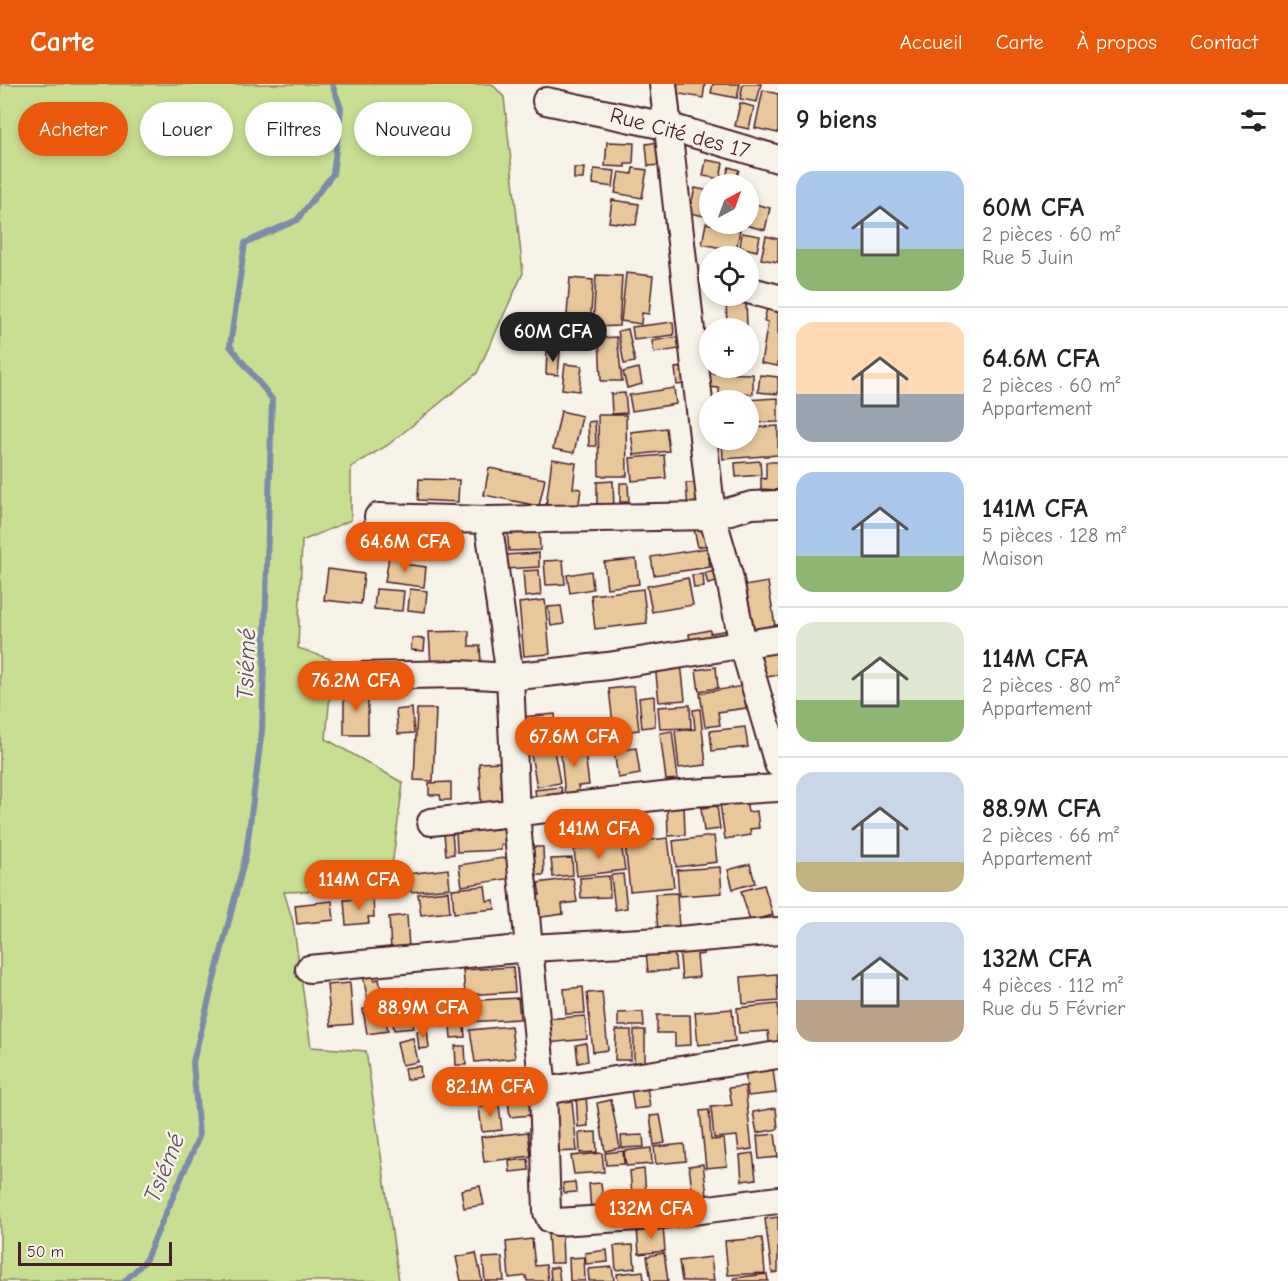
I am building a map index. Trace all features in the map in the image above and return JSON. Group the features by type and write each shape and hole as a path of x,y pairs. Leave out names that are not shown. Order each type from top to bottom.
{"street":[{"path":"663,84 698,279 712,516 729,575 742,645 778,764"},
{"name":"Rue Cité des 17","path":"546,101 669,127 778,159"},
{"path":"759,293 778,298"},
{"path":"378,517 488,520 712,516 752,505 778,504"},
{"path":"488,520 510,677 516,814 543,1091 547,1212 550,1219 557,1222 655,1216 778,1200"},
{"path":"358,676 459,674 510,677 562,672 778,639"},
{"path":"431,822 690,793 778,788"},
{"path":"309,969 530,948 679,940 778,931"},
{"path":"543,1091 778,1055"}],"green space":[{"path":"0,84 492,84 504,97 523,273 477,373 388,445 351,467 351,520 302,541 298,648 333,660 326,739 403,783 389,889 284,892 293,922 311,1047 366,1051 399,1281 0,1281"}],"building":[{"path":"676,84 705,84 703,98 674,93"},
{"path":"713,84 740,84 737,98 711,93"},
{"path":"743,84 761,84 757,102 740,99"},
{"path":"763,90 778,94 778,133 755,128"},
{"path":"740,103 754,107 749,129 735,126"},
{"path":"607,142 634,143 633,164 625,164 625,167 605,166"},
{"path":"659,142 662,165 648,166 646,144"},
{"path":"706,160 723,163 721,174 703,174"},
{"path":"729,167 739,170 738,174 727,174"},
{"path":"574,168 584,168 583,179 574,179"},
{"path":"633,168 647,170 642,198 615,193 619,172 632,174"},
{"path":"594,169 615,171 613,187 593,184"},
{"path":"695,188 699,189 699,215 689,213"},
{"path":"612,200 639,204 636,225 609,222"},
{"path":"759,205 770,208 765,230 759,228"},
{"path":"704,234 739,234 737,246 702,244"},
{"path":"742,234 760,236 758,246 740,246"},
{"path":"766,236 778,239 778,262 761,259"},
{"path":"626,273 653,276 649,314 642,313 641,324 621,321"},
{"path":"596,275 622,276 619,326 593,327"},
{"path":"570,278 593,280 590,329 566,327"},
{"path":"726,306 746,306 747,318 727,318"},
{"path":"767,308 778,310 778,366 761,363 768,322 764,321"},
{"path":"673,322 674,335 634,340 632,327"},
{"path":"628,329 635,362 624,364 618,331"},
{"path":"617,337 622,381 601,381 599,338"},
{"path":"677,337 679,349 654,353 652,341"},
{"path":"547,351 560,352 558,375 546,374"},
{"path":"565,364 582,366 579,391 562,389"},
{"path":"683,367 684,384 677,385 675,368"},
{"path":"639,368 642,384 627,388 623,372"},
{"path":"760,375 778,377 778,394 759,392"},
{"path":"708,378 753,378 753,390 719,390 719,388 709,387"},
{"path":"674,388 676,404 632,411 629,395"},
{"path":"625,393 627,413 612,414 611,394"},
{"path":"778,398 778,422 759,423 759,399"},
{"path":"561,411 582,416 574,453 553,449"},
{"path":"598,415 626,415 627,476 599,476"},
{"path":"595,421 596,446 589,446 588,422"},
{"path":"778,426 778,455 723,459 723,450 759,450 759,427"},
{"path":"666,428 669,451 634,455 631,432"},
{"path":"664,455 666,478 632,481 630,458"},
{"path":"552,459 576,463 573,488 581,489 578,510 546,506"},
{"path":"760,461 761,475 736,477 735,463"},
{"path":"766,462 778,462 778,490 761,489 761,478 766,479"},
{"path":"489,468 545,479 539,506 484,495"},
{"path":"419,479 459,480 458,502 418,500"},
{"path":"613,481 614,510 597,510 597,482"},
{"path":"620,483 628,483 629,502 620,502"},
{"path":"686,483 697,483 698,509 688,510"},
{"path":"703,518 708,545 698,547 692,520"},
{"path":"539,527 540,550 509,551 507,528"},
{"path":"707,548 710,567 654,575 651,557"},
{"path":"539,553 539,567 504,569 503,555"},
{"path":"389,556 405,558 404,564 426,567 424,587 385,582"},
{"path":"636,559 639,584 607,588 604,562"},
{"path":"563,560 565,584 546,585 544,561"},
{"path":"328,569 364,574 361,604 324,600"},
{"path":"539,570 541,595 525,597 523,571"},
{"path":"591,571 593,589 570,593 567,575"},
{"path":"715,571 717,582 708,584 705,573"},
{"path":"703,574 704,587 694,588 692,575"},
{"path":"688,578 693,605 652,612 647,586"},
{"path":"768,582 775,626 752,630 744,586"},
{"path":"376,589 404,591 402,611 374,609"},
{"path":"410,589 427,591 425,612 408,610"},
{"path":"643,589 647,623 595,629 591,595"},
{"path":"545,600 550,654 524,656 519,603"},
{"path":"561,606 564,624 551,626 548,607"},
{"path":"710,630 710,633 729,630 731,642 691,649 689,634"},
{"path":"469,631 469,646 480,646 481,665 431,666 429,632"},
{"path":"412,638 425,639 424,651 411,650"},
{"path":"778,643 778,675 767,677 757,648"},
{"path":"681,663 685,700 659,702 655,665"},
{"path":"716,667 718,688 699,691 696,670"},
{"path":"634,686 639,730 614,733 609,689"},
{"path":"743,686 746,708 718,712 720,725 705,727 700,693"},
{"path":"344,689 368,689 368,735 344,735"},
{"path":"654,696 655,726 642,728 639,698"},
{"path":"690,705 691,728 660,729 658,707"},
{"path":"412,708 414,733 398,734 396,710"},
{"path":"417,709 436,709 433,781 414,780"},
{"path":"700,709 706,765 679,768 675,731 695,729 693,710"},
{"path":"555,714 557,740 525,742 522,717"},
{"path":"745,727 748,747 712,751 710,731"},
{"path":"672,731 678,779 666,780 660,733"},
{"path":"629,735 629,745 619,746 618,736"},
{"path":"584,744 589,785 578,786 579,793 565,795 560,746"},
{"path":"553,745 560,783 537,787 530,749"},
{"path":"636,748 640,774 618,778 614,751"},
{"path":"502,762 504,802 481,802 479,763"},
{"path":"451,782 451,800 441,800 440,795 429,795 429,783"},
{"path":"561,787 563,800 537,804 535,790"},
{"path":"746,801 748,812 757,811 759,828 750,829 751,835 725,839 720,804"},
{"path":"667,804 684,804 685,835 668,836"},
{"path":"717,806 720,829 704,831 701,808"},
{"path":"499,820 507,820 509,844 501,845 501,850 457,852 456,832 499,829"},
{"path":"452,833 454,854 446,855 444,834"},
{"path":"714,836 717,862 676,867 673,841"},
{"path":"668,838 674,887 630,891 625,843"},
{"path":"621,843 625,870 577,876 574,849"},
{"path":"528,847 543,847 544,875 529,875"},
{"path":"509,857 513,878 462,886 459,865"},
{"path":"572,858 573,875 553,877 551,859"},
{"path":"750,864 755,883 733,889 728,870"},
{"path":"720,867 722,893 679,896 677,870"},
{"path":"448,869 450,888 411,892 408,874"},
{"path":"623,874 627,908 615,910 611,875"},
{"path":"609,876 610,897 581,898 580,878"},
{"path":"573,878 577,902 562,904 563,914 535,918 532,896 540,895 538,883"},
{"path":"764,885 773,915 750,921 741,891"},
{"path":"485,886 487,901 494,900 495,909 454,913 452,889"},
{"path":"448,891 450,912 421,915 418,894"},
{"path":"677,893 679,929 658,931 655,894"},
{"path":"373,898 374,917 368,917 369,923 346,925 344,900"},
{"path":"332,901 334,920 297,924 295,905"},
{"path":"407,915 409,949 391,950 389,917"},
{"path":"703,946 704,954 697,955 699,977 682,979 679,948"},
{"path":"674,949 676,970 648,972 646,951"},
{"path":"513,967 515,992 465,995 463,970"},
{"path":"373,972 374,980 379,979 388,1031 367,1034 363,1009 374,1007 373,997 367,998 363,974"},
{"path":"777,974 778,1001 743,1004 741,977"},
{"path":"350,983 353,1024 331,1026 327,985"},
{"path":"583,987 585,1013 566,1014 564,989"},
{"path":"408,988 414,1028 394,1030 388,991"},
{"path":"602,992 608,1050 593,1052 587,993"},
{"path":"518,998 520,1019 466,1022 465,1001"},
{"path":"456,1002 459,1021 423,1026 420,1007"},
{"path":"778,1004 778,1050 770,1051 768,1031 739,1033 737,1008"},
{"path":"732,1009 735,1041 698,1045 695,1012"},
{"path":"643,1012 644,1026 618,1026 618,1013"},
{"path":"657,1015 690,1015 691,1045 675,1046 675,1033 657,1033"},
{"path":"585,1016 587,1039 547,1043 544,1019"},
{"path":"464,1025 465,1037 451,1038 450,1026"},
{"path":"511,1026 515,1058 475,1062 470,1030"},
{"path":"427,1029 429,1048 419,1049 417,1031"},
{"path":"616,1030 631,1030 631,1060 615,1060"},
{"path":"634,1030 645,1030 645,1064 634,1063"},
{"path":"413,1038 418,1062 402,1065 397,1042"},
{"path":"586,1043 588,1061 578,1063 576,1045"},
{"path":"455,1046 465,1046 466,1065 456,1065"},
{"path":"420,1066 421,1077 406,1080 404,1068"},
{"path":"773,1069 776,1093 748,1096 745,1071"},
{"path":"745,1086 752,1149 739,1151 737,1136 714,1138 711,1107 732,1105 729,1088"},
{"path":"647,1087 650,1107 634,1109 631,1089"},
{"path":"586,1094 588,1126 578,1127 576,1095"},
{"path":"529,1098 531,1115 510,1117 508,1100"},
{"path":"611,1100 620,1148 605,1151 597,1103"},
{"path":"572,1101 577,1151 553,1152 549,1103"},
{"path":"499,1105 502,1130 482,1132 479,1107"},
{"path":"776,1108 778,1129 757,1133 753,1112"},
{"path":"709,1110 711,1140 724,1139 727,1166 706,1168 700,1111"},
{"path":"660,1115 665,1143 654,1145 650,1116"},
{"path":"528,1132 531,1156 484,1162 481,1137"},
{"path":"596,1132 597,1152 580,1153 579,1133"},
{"path":"775,1134 778,1157 759,1159 757,1136"},
{"path":"643,1135 644,1147 622,1148 621,1136"},
{"path":"684,1144 686,1161 656,1164 654,1147"},
{"path":"651,1148 652,1164 626,1166 624,1151"},
{"path":"623,1151 624,1164 606,1165 605,1153"},
{"path":"602,1153 604,1172 574,1174 571,1156"},
{"path":"753,1153 756,1179 742,1181 740,1155"},
{"path":"528,1159 529,1170 510,1172 509,1161"},
{"path":"703,1164 707,1195 693,1197 689,1166"},
{"path":"644,1169 646,1193 632,1194 630,1171"},
{"path":"575,1182 576,1192 564,1193 563,1183"},
{"path":"601,1183 604,1210 591,1211 589,1184"},
{"path":"480,1186 484,1205 464,1208 461,1190"},
{"path":"778,1217 778,1272 772,1273 765,1219"},
{"path":"663,1226 665,1251 639,1254 637,1229"},
{"path":"562,1233 563,1263 550,1263 548,1234"},
{"path":"762,1238 765,1273 728,1275 725,1241"},
{"path":"532,1239 535,1266 546,1265 548,1281 527,1281 526,1276 509,1278 506,1242"},
{"path":"633,1245 635,1268 616,1270 614,1246"},
{"path":"607,1250 608,1262 586,1264 585,1253"},
{"path":"476,1253 482,1281 461,1281 456,1257"},
{"path":"664,1253 668,1281 651,1281 647,1256"},
{"path":"502,1257 504,1281 485,1281 483,1258"},
{"path":"584,1257 585,1281 570,1281 569,1258"},
{"path":"711,1257 714,1281 682,1281 679,1261"},
{"path":"558,1267 560,1281 551,1281 550,1268"},
{"path":"612,1267 614,1281 589,1281 588,1269"},
{"path":"643,1271 644,1281 618,1281 617,1274"},
{"path":"767,1274 768,1281 735,1281 734,1278"}],"waterway":[{"name":"Tsiémé","path":"125,1281 145,1261 199,1137 193,1062 246,854 262,730 272,399 230,346 245,243 297,220 333,174 341,108 332,84"}]}
